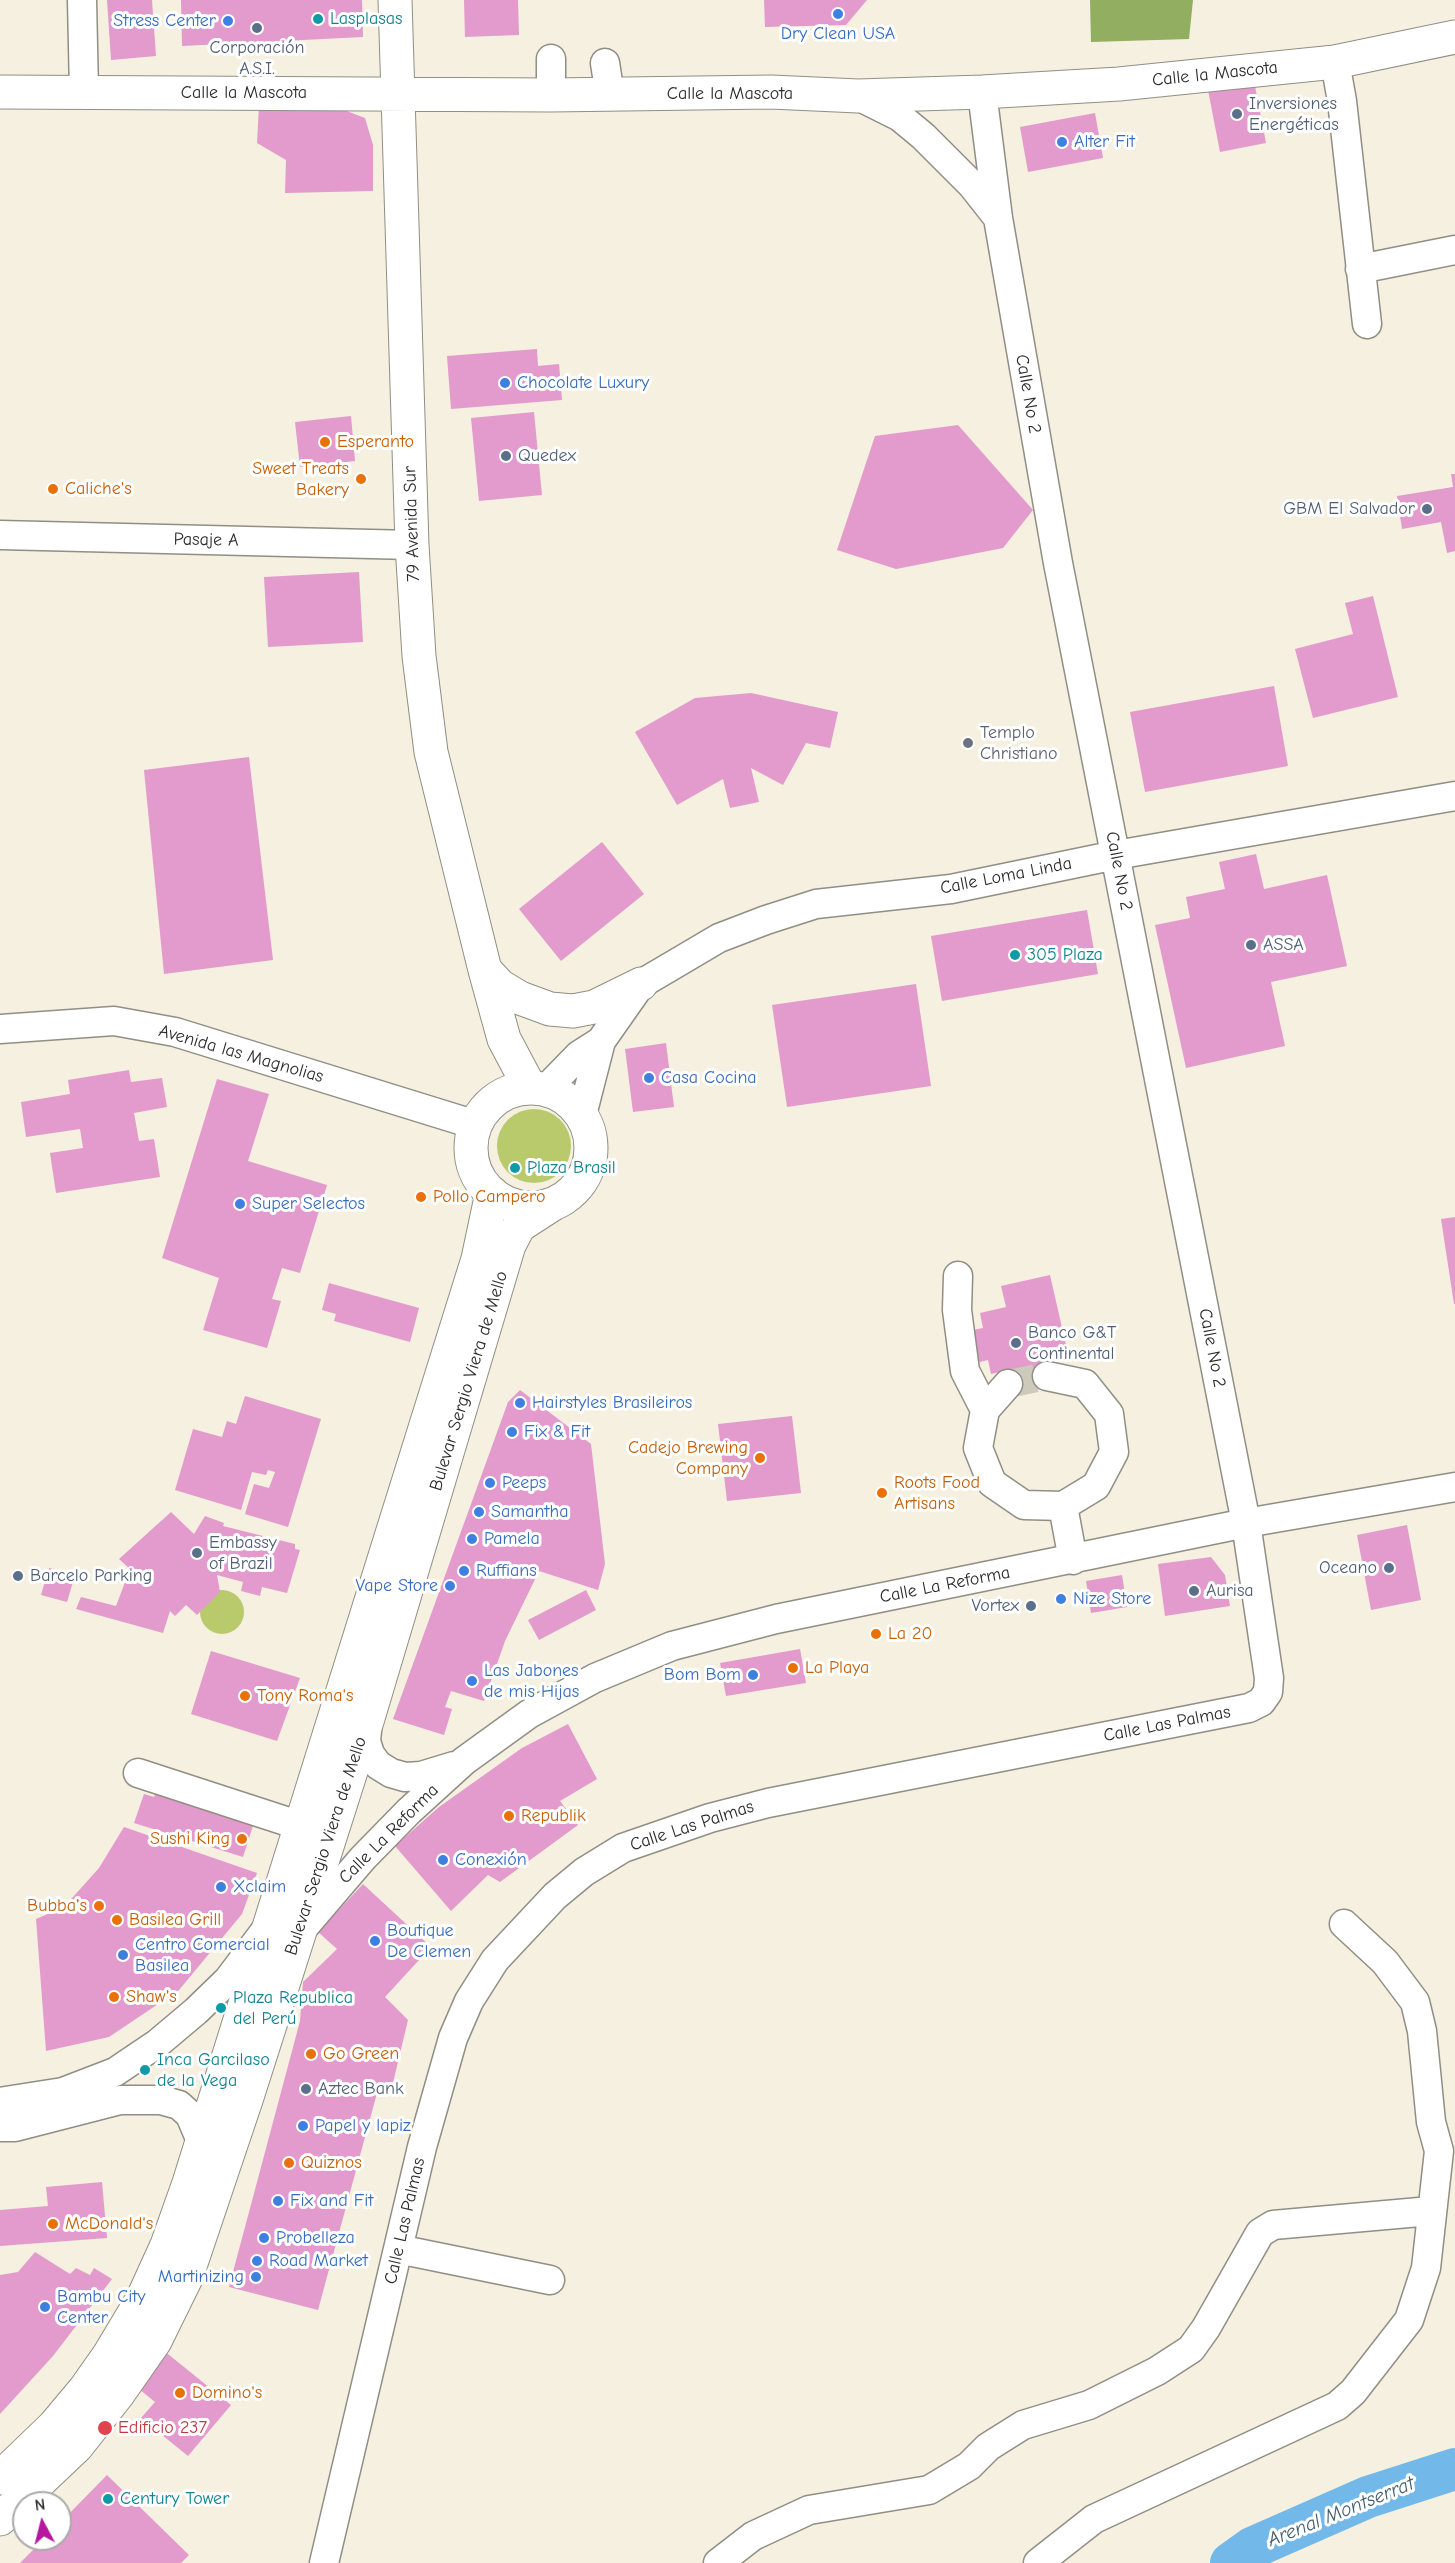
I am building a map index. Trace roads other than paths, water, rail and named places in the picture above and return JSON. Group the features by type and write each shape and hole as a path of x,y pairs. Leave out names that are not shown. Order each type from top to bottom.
{"main road":[{"name":"79 Avenida Sur","path":"395,0 412,544 419,656 431,752 504,1039 537,1089"},
{"name":"Calle la Mascota","path":"0,92 552,95 608,79 771,92 858,96 982,92 1119,84 1335,62 1455,37"},
{"path":"485,970 501,986 520,998 550,1009 573,1011 594,1007 641,984"},
{"name":"79 Avenida Sur","path":"482,1116 504,1039"},
{"path":"537,1089 570,1102 582,1115 591,1141 589,1167 581,1182 569,1195 553,1204 537,1208 521,1207 505,1202 492,1193 480,1180 473,1163 471,1146 482,1116 506,1094 537,1089"},
{"name":"Bulevar Sergio Viera de Mello","path":"0,2519 77,2446 118,2394 155,2341 186,2278 247,2097 283,1931 301,1826 477,1258 492,1193"},
{"name":"Bulevar Sergio Viera de Mello","path":"0,2478 54,2426 109,2355 142,2300 167,2245 201,2141 368,1718 509,1245 519,1226 553,1204"}],"street":[{"path":"82,0 84,92"},
{"path":"550,59 552,95"},
{"path":"1335,62 1342,102 1368,324"},
{"name":"Calle No 2","path":"982,92 998,218 1058,563 1246,1523"},
{"name":"Calle No 2","path":"858,96 900,117 923,136 972,185 998,218"},
{"path":"1360,269 1455,250"},
{"name":"Pasaje A","path":"0,535 412,544"},
{"name":"Calle Loma Linda","path":"582,1115 601,1041 641,984 719,938 816,904 951,889 1116,855 1455,796"},
{"name":"Avenida las Magnolias","path":"0,1029 114,1021 175,1032 482,1116"},
{"name":"Calle Loma Linda","path":"537,1089 579,1055 601,1041"},
{"path":"958,1276 957,1310 965,1371 984,1410"},
{"path":"1008,1384 984,1410 978,1448 992,1483 1024,1505 1063,1506 1096,1486 1114,1452 1110,1414 1085,1384 1047,1376"},
{"name":"Calle La Reforma","path":"7,2114 115,2072 158,2043 283,1931 326,1899 363,1858 464,1761 538,1709 595,1678 672,1646 776,1619 1246,1523 1455,1487"},
{"path":"1063,1506 1073,1560"},
{"name":"Calle Las Palmas","path":"324,2563 422,2147 453,2038 469,2001 495,1960 555,1896 584,1872 623,1848 710,1818 768,1803 1249,1708 1261,1702 1268,1692 1269,1678 1246,1523"},
{"name":"Calle La Reforma","path":"368,1718 366,1741 370,1754 378,1765 391,1773 405,1777 421,1776 464,1761"},
{"path":"138,1773 301,1826"},
{"path":"1038,2563 1094,2519 1337,2406 1353,2392 1409,2320 1426,2268 1439,2151 1431,2122 1422,2031 1416,2002 1385,1962 1344,1924"},
{"path":"7,2114 120,2100 161,2100 179,2105 190,2115 201,2141"},
{"path":"718,2563 753,2536 809,2510 929,2490 969,2466 988,2447 1023,2426 1089,2405 1157,2372 1191,2349 1206,2328 1260,2233 1273,2225 1431,2211"},
{"path":"398,2249 550,2280"}],"waterway":[{"name":"Arenal Montserrat","path":"1231,2563 1252,2548 1368,2497 1455,2469"}],"tunnel":[{"path":"1008,1384 1047,1376"}],"place":[{"name":"Dry Clean USA","path":"838,14"},
{"name":"Lasplasas","path":"318,19"},
{"name":"Stress Center","path":"228,21"},
{"name":"Corporación A.S.I.","path":"257,28"},
{"name":"Inversiones Energéticas","path":"1237,114"},
{"name":"Alter Fit","path":"1062,142"},
{"name":"Chocolate Luxury","path":"505,383"},
{"name":"Esperanto","path":"325,442"},
{"name":"Quedex","path":"506,456"},
{"name":"Sweet Treats Bakery","path":"361,479"},
{"name":"Caliche's","path":"53,489"},
{"name":"GBM El Salvador","path":"1427,509"},
{"name":"Templo Christiano","path":"968,743"},
{"name":"ASSA","path":"1251,945"},
{"name":"305 Plaza","path":"1015,955"},
{"name":"Casa Cocina","path":"649,1078"},
{"name":"Plaza Brasil","path":"515,1168"},
{"name":"Pollo Campero","path":"421,1197"},
{"name":"Super Selectos","path":"240,1204"},
{"name":"Banco G&T Continental","path":"1016,1343"},
{"name":"Hairstyles Brasileiros","path":"520,1403"},
{"name":"Fix & Fit","path":"512,1432"},
{"name":"Cadejo Brewing Company","path":"760,1458"},
{"name":"Peeps","path":"490,1483"},
{"name":"Roots Food Artisans","path":"882,1493"},
{"name":"Samantha","path":"479,1512"},
{"name":"Pamela","path":"472,1539"},
{"name":"Embassy of Brazil","path":"197,1553"},
{"name":"Oceano","path":"1389,1568"},
{"name":"Ruffians","path":"464,1571"},
{"name":"Barcelo Parking","path":"18,1576"},
{"name":"Vape Store","path":"450,1586"},
{"name":"Aurisa","path":"1194,1591"},
{"name":"Nize Store","path":"1061,1599"},
{"name":"Vortex","path":"1031,1606"},
{"name":"La 20","path":"876,1634"},
{"name":"La Playa","path":"793,1668"},
{"name":"Bom Bom","path":"753,1675"},
{"name":"Las Jabones de mis Hijas","path":"472,1681"},
{"name":"Tony Roma's","path":"245,1696"},
{"name":"Republik","path":"509,1816"},
{"name":"Sushi King","path":"242,1839"},
{"name":"Conexión","path":"443,1860"},
{"name":"Xclaim","path":"221,1887"},
{"name":"Bubba's","path":"99,1906"},
{"name":"Basilea Grill","path":"117,1920"},
{"name":"Boutique De Clemen","path":"375,1941"},
{"name":"Centro Comercial Basilea","path":"123,1955"},
{"name":"Shaw's","path":"114,1997"},
{"name":"Plaza Republica del Perú","path":"221,2008"},
{"name":"Go Green","path":"311,2054"},
{"name":"Inca Garcilaso de la Vega","path":"145,2070"},
{"name":"Aztec Bank","path":"306,2089"},
{"name":"Papel y lapiz","path":"303,2126"},
{"name":"Quiznos","path":"289,2163"},
{"name":"Fix and Fit","path":"278,2201"},
{"name":"McDonald's","path":"53,2224"},
{"name":"Probelleza","path":"264,2238"},
{"name":"Road Market","path":"257,2261"},
{"name":"Martinizing","path":"256,2277"},
{"name":"Bambu City Center","path":"45,2307"},
{"name":"Domino's","path":"180,2393"},
{"name":"Edificio 237","path":"105,2428"},
{"name":"Century Tower","path":"108,2499"}]}
